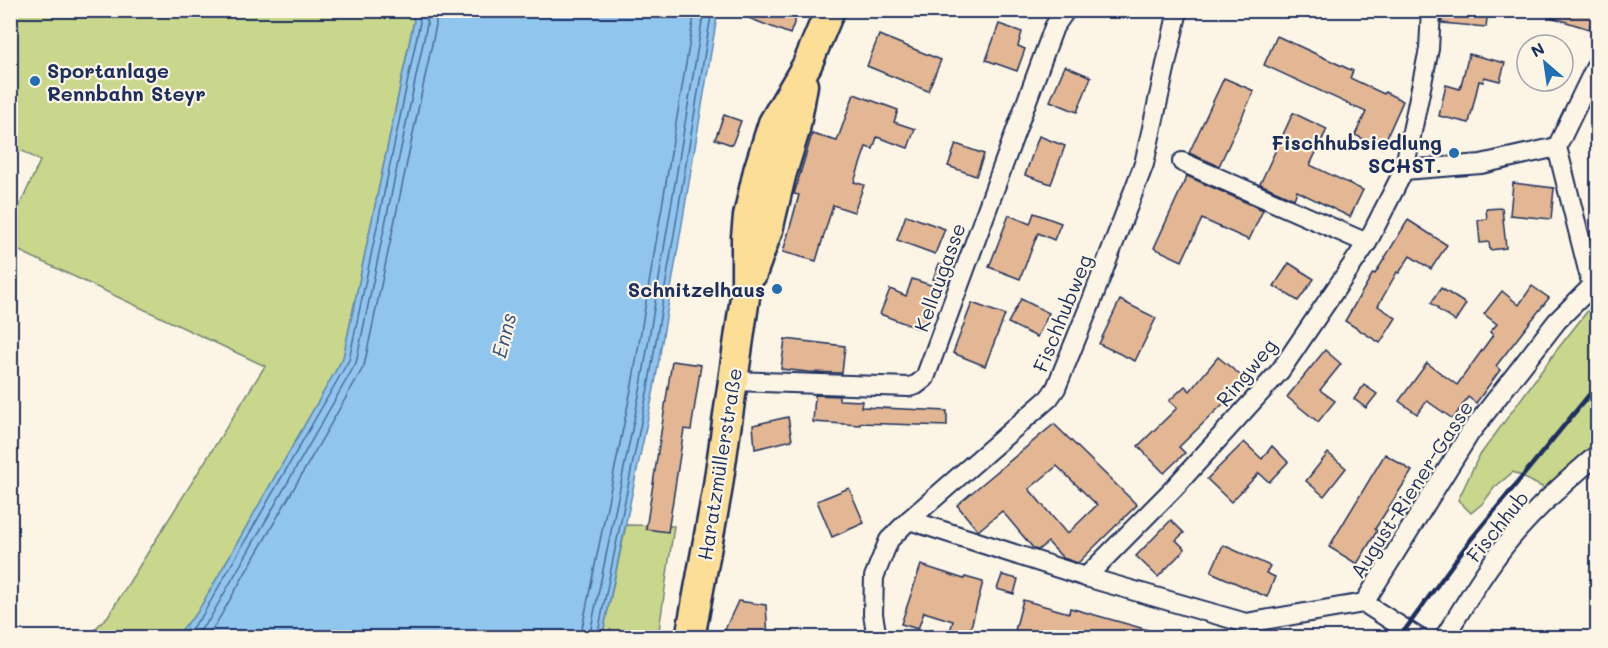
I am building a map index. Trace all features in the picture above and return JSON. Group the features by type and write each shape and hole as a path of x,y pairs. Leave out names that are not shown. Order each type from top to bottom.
{"main road":[{"name":"Haratzmüllerstraße","path":"690,638 717,492 746,290 747,216 773,123 807,64 830,10"}],"street":[{"name":"Kellaugasse","path":"733,381 909,387 925,378 1054,27 1066,10"},
{"name":"Fischhubweg","path":"877,638 873,614 874,577 889,540 1049,398 1056,388 1144,164 1178,10"},
{"name":"Ringweg","path":"1086,577 1173,489 1280,371 1367,243 1404,170 1429,49 1431,10"},
{"path":"1404,170 1481,164 1557,147 1598,62"},
{"name":"August-Riener-Gasse","path":"909,520 1244,630 1364,603 1470,433 1557,321 1592,286 1557,147"},
{"path":"1182,162 1367,243"},
{"name":"Fischhub","path":"1444,638 1510,539 1569,478 1598,454"},
{"path":"1364,603 1419,638"}],"green space":[{"path":"411,10 414,20 343,358 197,613 175,637 87,637 108,616 265,366 11,247 11,225 40,161 23,151 11,154 10,11"},
{"path":"1597,299 1597,444 1544,488 1513,472 1494,488 1483,503 1471,513 1458,500 1478,458"},
{"path":"626,525 674,526 658,637 602,638"}],"water":[{"name":"Enns","path":"411,11 718,11 654,389 602,637 175,637 197,613 343,358 414,21"}],"building":[{"path":"733,10 799,10 790,34 733,12"},
{"path":"1442,10 1488,10 1486,27 1442,23"},
{"path":"1541,10 1595,10 1589,29 1541,14"},
{"path":"999,24 1022,32 1018,46 1025,49 1017,71 986,60"},
{"path":"879,35 941,60 928,91 867,66"},
{"path":"1277,36 1353,71 1350,78 1403,101 1382,148 1355,135 1366,112 1264,65"},
{"path":"1469,54 1505,63 1500,81 1484,77 1483,82 1479,81 1469,123 1439,116 1446,85 1460,89"},
{"path":"1065,66 1091,77 1077,112 1050,101"},
{"path":"1224,78 1254,91 1219,166 1189,153"},
{"path":"854,94 898,110 894,122 915,129 908,148 877,137 873,149 866,147 854,182 864,185 854,212 833,205 816,261 783,252 799,195 794,194 812,134 837,141"},
{"path":"1293,113 1327,129 1310,165 1363,190 1350,217 1297,191 1294,199 1260,184"},
{"path":"724,115 741,121 732,145 715,139"},
{"path":"1039,136 1065,146 1051,184 1025,175"},
{"path":"956,144 984,154 976,176 948,166"},
{"path":"1187,176 1263,210 1249,240 1202,219 1182,261 1154,248"},
{"path":"1513,183 1554,188 1551,219 1510,215"},
{"path":"1502,208 1506,248 1490,250 1489,242 1480,243 1478,220 1487,219 1486,209"},
{"path":"1034,213 1061,223 1054,240 1038,233 1020,279 989,267 1009,215 1030,224"},
{"path":"906,215 945,229 935,254 897,240"},
{"path":"1408,220 1447,245 1431,269 1410,256 1399,273 1397,272 1378,306 1396,318 1380,343 1345,321"},
{"path":"1289,263 1314,279 1298,301 1274,286"},
{"path":"939,264 953,270 947,284 933,279"},
{"path":"912,279 940,288 922,330 880,314 890,289 906,296"},
{"path":"1532,286 1549,298 1496,366 1500,370 1476,403 1468,397 1453,419 1427,401 1417,414 1399,401 1427,363 1457,385 1493,335 1490,332 1497,324 1484,314 1502,291 1519,305"},
{"path":"1441,288 1466,304 1455,321 1431,303"},
{"path":"1021,299 1049,313 1037,337 1008,323"},
{"path":"1120,300 1156,318 1135,361 1099,344"},
{"path":"972,303 1005,315 985,366 953,353"},
{"path":"785,339 845,346 842,373 781,369"},
{"path":"1325,350 1341,364 1320,390 1335,401 1318,422 1287,397"},
{"path":"1218,357 1245,379 1225,404 1179,447 1185,453 1164,473 1138,446 1177,408 1169,401 1185,386 1190,391"},
{"path":"672,361 701,365 691,430 684,429 668,532 646,529"},
{"path":"1364,385 1377,394 1366,408 1354,399"},
{"path":"815,395 839,396 839,400 862,401 861,407 947,411 947,426 813,422"},
{"path":"788,417 792,440 755,449 753,425"},
{"path":"1054,424 1137,505 1078,563 1063,558 1048,542 1038,550 1034,549 1002,511 978,531 957,505","holes":["1057,466 1097,505 1067,534 1029,489"]},
{"path":"1244,442 1262,459 1272,446 1288,462 1269,482 1259,473 1231,502 1207,479"},
{"path":"1328,453 1346,468 1324,496 1306,481"},
{"path":"1385,454 1412,471 1375,529 1377,531 1357,564 1329,547"},
{"path":"849,488 864,523 832,537 817,501"},
{"path":"1171,520 1184,533 1176,540 1185,549 1158,577 1136,556"},
{"path":"1223,545 1270,566 1266,573 1275,577 1267,597 1211,572"},
{"path":"921,565 964,579 965,577 983,582 968,638 948,638 953,621 924,612 918,629 901,624"},
{"path":"1002,575 1018,579 1014,594 997,589"},
{"path":"1023,600 1069,613 1070,608 1159,633 1158,638 1013,638"},
{"path":"738,601 766,605 768,638 721,638"}],"railway":[{"path":"1399,638 1468,543 1598,384"}],"place":[{"name":"Sportanlage Rennbahn Steyr","path":"35,81"},
{"name":"Fischhubsiedlung SCHST.","path":"1454,153"},
{"name":"Schnitzelhaus","path":"777,289"}]}
